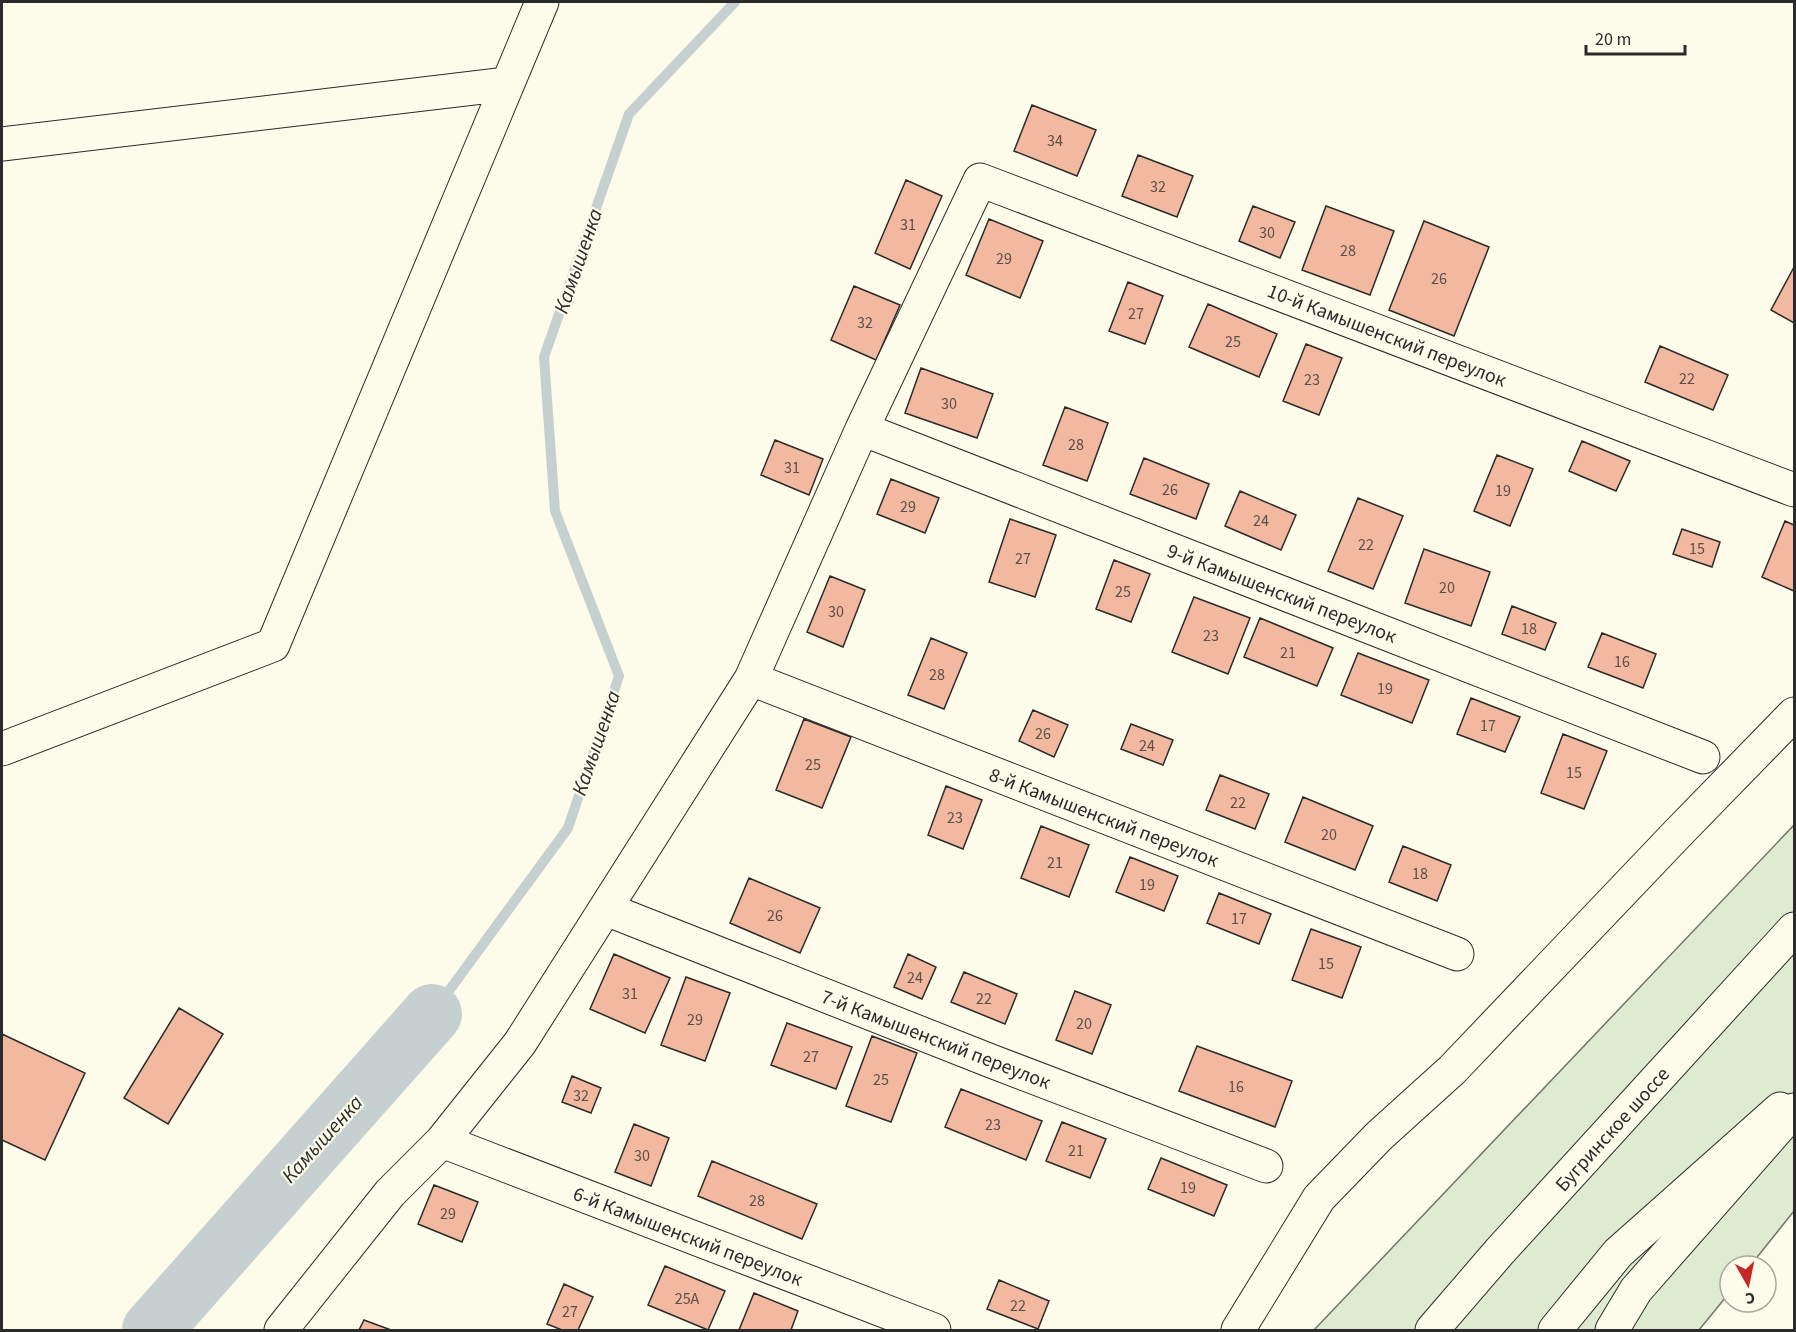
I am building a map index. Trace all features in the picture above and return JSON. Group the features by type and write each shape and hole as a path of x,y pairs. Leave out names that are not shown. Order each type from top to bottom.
{"street":[{"path":"2,749 273,645 542,2"},
{"path":"2,144 507,84"},
{"name":"10-й Камышенский переулок","path":"862,429 980,180 1794,490"},
{"path":"281,1330 390,1193 442,1141 520,1043 751,679 862,429"},
{"name":"9-й Камышенский переулок","path":"862,429 1703,757"},
{"name":"8-й Камышенский переулок","path":"751,679 1457,954"},
{"path":"1238,1330 1319,1198 1379,1136 1452,1070 1794,714"},
{"name":"7-й Камышенский переулок","path":"606,909 991,1061 1266,1166"},
{"name":"Бугринское шоссе","path":"1432,1330 1500,1251 1794,929"},
{"path":"1555,1330 1618,1253 1794,1096"},
{"path":"1612,1330 1636,1290 1794,1110"},
{"name":"6-й Камышенский переулок","path":"442,1141 934,1330"}],"green space":[{"path":"1794,825 1794,1211 1760,1254 1718,1254 1718,1307 1699,1330 1314,1330"}],"building":[{"path":"1032,105 1096,130 1077,176 1014,151"},
{"path":"1138,155 1193,176 1177,217 1122,196"},
{"path":"906,180 942,196 910,269 875,253"},
{"path":"1253,206 1295,222 1280,258 1239,241"},
{"path":"1326,206 1394,231 1370,295 1302,270"},
{"path":"989,219 1043,241 1020,298 966,275"},
{"path":"1424,221 1489,247 1454,336 1389,310"},
{"path":"1794,267 1794,323 1771,310"},
{"path":"1128,282 1163,296 1145,344 1109,331"},
{"path":"854,286 900,305 876,360 831,340"},
{"path":"1208,304 1277,334 1259,377 1189,347"},
{"path":"1306,344 1342,358 1319,415 1283,401"},
{"path":"1660,346 1728,375 1713,410 1645,382"},
{"path":"921,368 993,394 977,438 905,413"},
{"path":"1065,407 1108,423 1087,481 1043,465"},
{"path":"775,440 823,459 809,495 761,475"},
{"path":"1582,441 1630,461 1616,491 1569,471"},
{"path":"1497,455 1533,469 1510,526 1474,511"},
{"path":"1144,458 1209,484 1196,519 1130,494"},
{"path":"891,479 939,498 925,533 877,514"},
{"path":"1240,491 1296,515 1281,550 1225,526"},
{"path":"1358,498 1403,516 1373,589 1328,571"},
{"path":"1010,519 1056,535 1035,597 989,582"},
{"path":"1785,521 1794,525 1794,591 1762,577"},
{"path":"1682,529 1720,542 1712,567 1673,554"},
{"path":"1424,549 1490,572 1471,626 1405,603"},
{"path":"1114,560 1150,574 1131,622 1096,609"},
{"path":"830,576 865,590 843,647 807,632"},
{"path":"1194,597 1250,618 1228,674 1172,652"},
{"path":"1512,606 1556,623 1545,650 1502,634"},
{"path":"1260,618 1333,648 1317,686 1244,657"},
{"path":"1602,633 1656,654 1643,688 1588,667"},
{"path":"931,638 967,653 944,709 908,695"},
{"path":"1358,653 1429,680 1412,723 1341,695"},
{"path":"1471,698 1520,717 1505,752 1457,734"},
{"path":"1033,710 1068,725 1054,757 1019,741"},
{"path":"804,719 851,737 822,808 776,790"},
{"path":"1131,724 1173,740 1163,765 1121,749"},
{"path":"1563,734 1607,751 1584,809 1541,793"},
{"path":"1220,775 1269,794 1255,829 1206,810"},
{"path":"946,786 982,800 963,849 928,835"},
{"path":"1303,797 1373,826 1355,870 1285,842"},
{"path":"1041,826 1089,845 1069,897 1021,878"},
{"path":"1403,846 1451,865 1437,901 1389,882"},
{"path":"1130,857 1178,876 1164,911 1116,892"},
{"path":"749,878 820,908 800,953 730,923"},
{"path":"1219,893 1271,914 1259,944 1207,923"},
{"path":"1311,929 1361,947 1342,998 1292,980"},
{"path":"614,954 670,978 645,1033 590,1009"},
{"path":"908,954 936,967 922,999 894,987"},
{"path":"964,972 1017,994 1005,1024 951,1002"},
{"path":"686,977 730,993 705,1061 661,1045"},
{"path":"1075,991 1111,1005 1092,1054 1056,1040"},
{"path":"179,1008 223,1034 168,1124 124,1098"},
{"path":"787,1023 852,1047 836,1089 771,1065"},
{"path":"2,1034 85,1073 45,1160 2,1140"},
{"path":"872,1036 917,1053 891,1122 846,1106"},
{"path":"1197,1046 1292,1081 1275,1127 1179,1091"},
{"path":"572,1076 601,1088 591,1113 562,1102"},
{"path":"961,1089 1042,1121 1026,1160 945,1127"},
{"path":"1062,1122 1106,1139 1090,1178 1046,1161"},
{"path":"634,1124 669,1138 651,1186 615,1172"},
{"path":"1161,1158 1227,1185 1214,1216 1148,1189"},
{"path":"712,1161 817,1204 802,1239 698,1196"},
{"path":"434,1185 478,1202 462,1242 418,1224"},
{"path":"665,1266 725,1291 708,1330 648,1305"},
{"path":"999,1280 1049,1301 1038,1329 987,1309"},
{"path":"564,1284 593,1297 578,1330 562,1330 547,1324"},
{"path":"754,1293 798,1311 791,1330 739,1330"},
{"path":"364,1320 391,1330 359,1330"}],"waterway":[{"name":"Камышенка","path":"432,1014 568,828 619,676 555,511 544,357 629,114 735,2"},
{"name":"Камышенка","path":"152,1330 432,1014"}]}
